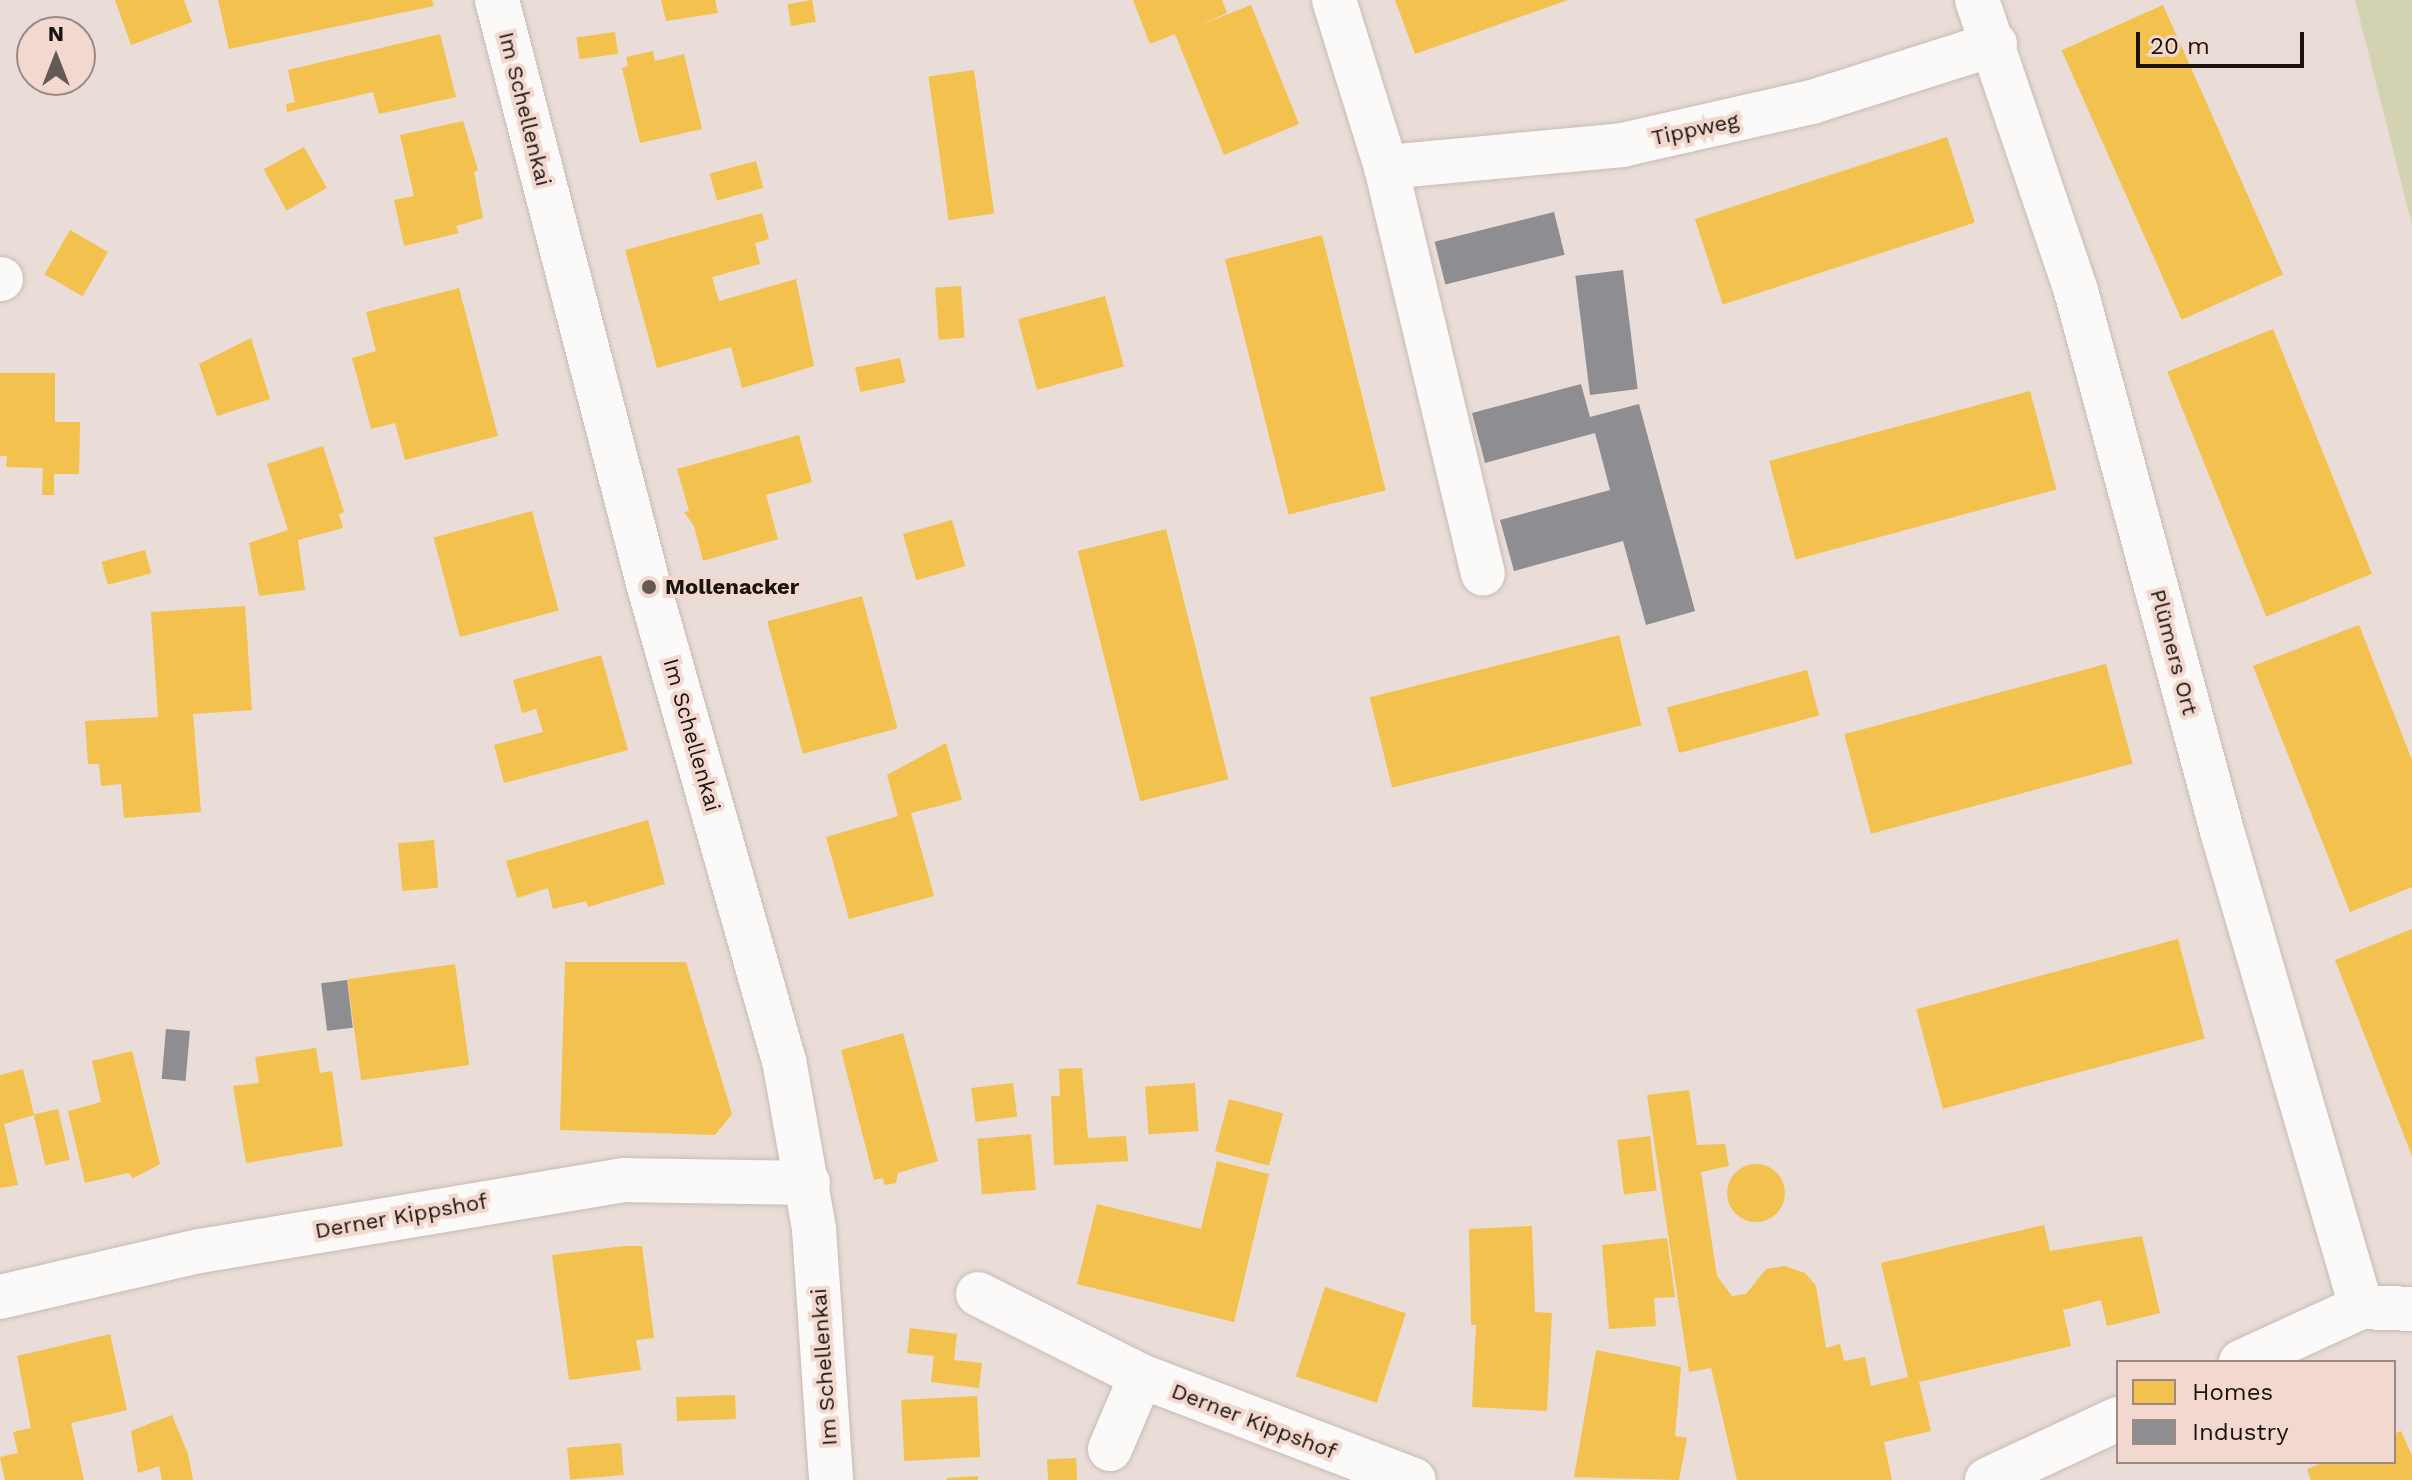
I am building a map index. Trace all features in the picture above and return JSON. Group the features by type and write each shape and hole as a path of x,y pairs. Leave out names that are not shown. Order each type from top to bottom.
{"street":[{"name":"Im Schellenkai","path":"497,0 649,587 784,1060 808,1183 831,1480"},
{"path":"1334,0 1386,167 1483,574"},
{"name":"Plümers Ort","path":"1977,0 1995,44 2076,291 2222,831 2361,1307"},
{"name":"Tippweg","path":"1386,167 1622,145 1812,102 1995,44"},
{"name":"Derner Kippshof","path":"0,1297 200,1251 623,1180 808,1183"},
{"name":"Derner Kippshof","path":"978,1294 1141,1376 1414,1480"},
{"path":"2245,1360 2361,1307 2412,1309"},
{"path":"1110,1449 1141,1376"},
{"path":"1987,1480 2116,1420"}],"green space":[{"path":"2355,0 2412,0 2412,225"}],"building: Homes":[{"path":"115,0 184,0 192,22 131,45"},
{"path":"218,0 432,0 434,6 229,49"},
{"path":"661,0 715,0 718,13 666,21"},
{"path":"812,0 816,22 791,26 787,4"},
{"path":"1133,0 1222,0 1227,13 1195,27 1251,5 1299,124 1224,155 1175,34 1150,44"},
{"path":"1395,0 1568,0 1415,54"},
{"path":"2163,5 2283,274 2182,320 2062,50"},
{"path":"615,32 618,54 579,59 576,37"},
{"path":"440,34 456,97 379,114 373,92 287,112 286,104 295,102 288,70"},
{"path":"653,51 655,61 684,54 702,129 640,143 622,68 628,66 626,57"},
{"path":"974,70 994,214 949,220 928,76"},
{"path":"463,121 478,170 474,172 483,218 456,226 459,233 404,246 394,200 414,196 400,135"},
{"path":"1947,137 1975,223 1723,304 1695,219"},
{"path":"304,147 327,188 287,210 264,169"},
{"path":"756,161 763,188 717,200 710,173"},
{"path":"762,213 769,239 755,243 760,264 712,277 719,301 796,279 814,366 742,388 731,347 657,368 625,250"},
{"path":"70,230 108,252 83,296 45,274"},
{"path":"1322,235 1386,490 1289,514 1225,259"},
{"path":"961,286 965,338 939,340 935,288"},
{"path":"459,288 498,436 405,460 395,423 371,429 352,358 376,351 366,312"},
{"path":"1105,296 1124,367 1037,390 1018,319"},
{"path":"2273,329 2372,574 2266,616 2167,372"},
{"path":"251,338 270,399 217,416 199,364"},
{"path":"900,358 905,382 860,392 855,368"},
{"path":"0,373 55,373 55,422 80,422 79,474 54,474 54,495 42,495 43,468 6,467 7,456 0,456"},
{"path":"2030,391 2056,490 1796,559 1769,461"},
{"path":"799,435 812,482 766,495 778,539 703,561 694,526 684,512 689,511 677,469"},
{"path":"323,446 344,512 339,514 343,528 298,540 305,590 259,596 249,543 288,530 267,464"},
{"path":"532,511 559,610 460,637 433,537"},
{"path":"952,520 965,566 916,580 903,534"},
{"path":"1166,529 1228,779 1140,801 1078,551"},
{"path":"145,550 151,573 108,585 102,562"},
{"path":"862,596 897,728 803,754 767,621"},
{"path":"245,606 252,710 193,714 201,812 124,818 121,784 101,786 99,764 88,764 85,721 158,717 151,612"},
{"path":"2359,625 2412,760 2412,887 2350,912 2253,666"},
{"path":"1619,635 1641,725 1392,787 1370,697"},
{"path":"601,655 628,750 504,783 494,745 543,732 536,709 522,713 513,680"},
{"path":"2106,664 2133,763 1871,834 1844,734"},
{"path":"1807,670 1819,715 1679,753 1667,708"},
{"path":"946,743 962,800 911,813 934,896 849,919 826,837 898,816 887,775"},
{"path":"648,820 665,884 588,907 586,901 553,909 548,888 517,898 506,861"},
{"path":"434,840 438,888 402,891 398,843"},
{"path":"2412,929 2412,1156 2335,960"},
{"path":"2178,939 2205,1038 1943,1109 1916,1009"},
{"path":"565,962 686,962 732,1114 715,1135 560,1130"},
{"path":"455,964 469,1065 361,1080 347,979"},
{"path":"903,1033 938,1161 898,1173 896,1183 884,1185 883,1178 874,1180 841,1050"},
{"path":"316,1048 320,1073 332,1071 343,1146 246,1163 233,1086 259,1083 255,1057"},
{"path":"132,1051 160,1164 133,1178 128,1173 85,1183 68,1111 101,1102 92,1061"},
{"path":"1082,1068 1088,1138 1126,1136 1128,1161 1054,1165 1051,1096 1060,1096 1059,1069"},
{"path":"23,1069 34,1115 4,1124 18,1185 0,1188 0,1075"},
{"path":"1013,1083 1017,1117 975,1122 971,1088"},
{"path":"1195,1083 1198,1131 1148,1134 1145,1086"},
{"path":"1689,1090 1697,1145 1725,1144 1729,1166 1701,1172 1717,1276 1732,1296 1746,1294 1766,1269 1785,1266 1805,1273 1816,1286 1826,1348 1840,1344 1844,1361 1865,1357 1871,1386 1908,1377 1881,1263 2044,1225 2050,1251 2142,1236 2160,1313 2107,1326 2101,1300 2063,1310 2071,1346 1919,1382 1931,1431 1884,1442 1892,1480 1737,1480 1711,1368 1689,1372 1647,1095"},
{"path":"1229,1099 1283,1113 1269,1166 1215,1151"},
{"path":"58,1109 70,1160 45,1165 34,1115"},
{"path":"1031,1134 1036,1190 982,1194 977,1139"},
{"path":"1650,1136 1657,1191 1624,1195 1617,1140"},
{"path":"1217,1161 1269,1174 1234,1322 1077,1284 1097,1204 1201,1229"},
{"path":"1756,1164 1777,1172 1785,1193 1777,1214 1756,1222 1735,1214 1727,1193 1735,1172"},
{"path":"1532,1226 1535,1312 1552,1313 1547,1411 1472,1407 1476,1325 1471,1325 1469,1229"},
{"path":"1667,1238 1675,1297 1654,1298 1656,1326 1609,1329 1602,1245"},
{"path":"642,1246 654,1338 636,1340 641,1370 569,1380 552,1255"},
{"path":"1325,1287 1406,1313 1377,1403 1296,1376"},
{"path":"910,1328 957,1334 954,1360 982,1363 979,1388 931,1382 934,1356 907,1353"},
{"path":"110,1334 127,1410 71,1423 84,1480 5,1480 0,1457 18,1453 13,1432 31,1428 17,1356"},
{"path":"1596,1350 1681,1367 1675,1436 1687,1438 1679,1480 1574,1477"},
{"path":"735,1395 736,1419 677,1421 676,1397"},
{"path":"977,1396 980,1457 904,1461 901,1400"},
{"path":"172,1415 188,1454 193,1480 162,1480 159,1466 138,1473 131,1431"},
{"path":"2401,1431 2412,1456 2412,1480 2311,1480 2307,1469 2320,1464 2396,1464 2396,1433"},
{"path":"621,1443 624,1475 570,1480 567,1448"},
{"path":"1076,1458 1077,1480 1048,1480 1047,1460"},
{"path":"978,1476 978,1480 947,1480 947,1478"}],"building: Industry":[{"path":"1554,212 1565,255 1445,284 1435,242"},
{"path":"1623,270 1638,389 1590,395 1575,276"},
{"path":"1581,384 1590,417 1639,404 1695,611 1646,625 1623,541 1514,571 1500,520 1610,490 1603,463 1595,433 1485,463 1472,413"},
{"path":"347,980 353,1028 327,1031 321,983"},
{"path":"166,1029 190,1031 186,1081 162,1079"}],"place":[{"name":"Mollenacker","path":"649,587"}]}
